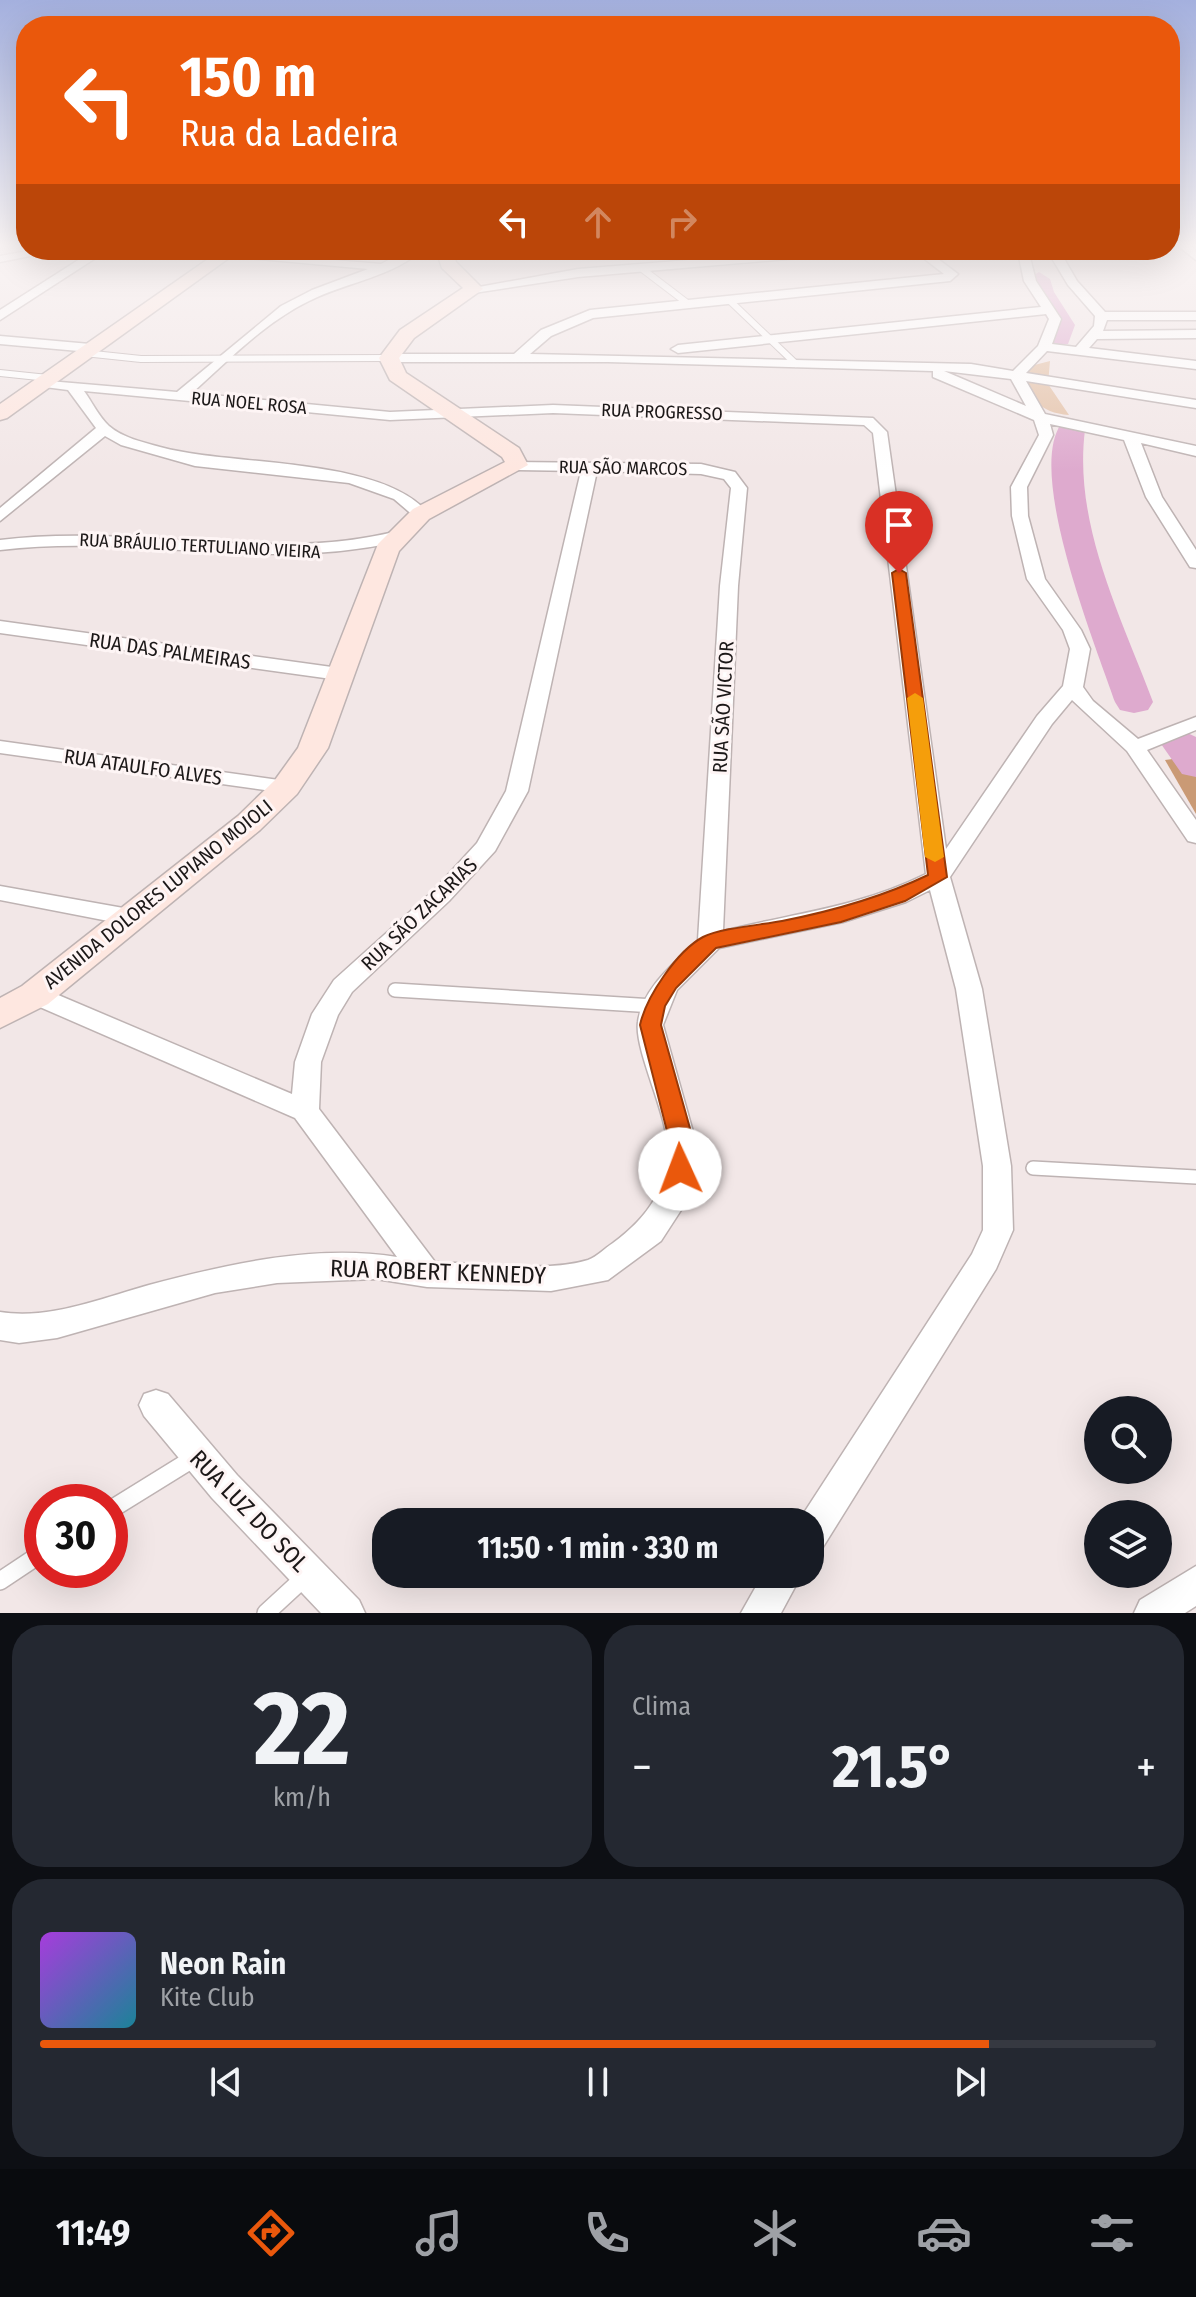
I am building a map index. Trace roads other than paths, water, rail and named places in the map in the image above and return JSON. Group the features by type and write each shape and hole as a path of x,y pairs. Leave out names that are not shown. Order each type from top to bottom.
{"main road":[{"path":"0,414 130,320"},
{"path":"427,320 407,334 389,358 397,376 511,453 517,465"},
{"name":"AVENIDA DOLORES LUPIANO MOIOLI","path":"0,1015 35,995 249,823 286,787 313,748 387,549 421,514 517,465"}],"street":[{"path":"180,396 270,320"},
{"path":"517,358 546,333 569,320"},
{"path":"608,358 950,320"},
{"path":"1017,374 1044,347 1054,320"},
{"path":"1080,351 1094,335 1099,320"},
{"path":"1094,335 1196,334"},
{"path":"0,340 87,350"},
{"path":"1044,347 1196,365"},
{"path":"389,358 608,358 971,368 1196,404"},
{"path":"892,367 953,378 1040,417 1196,451"},
{"path":"953,378 971,368"},
{"path":"655,1006 668,984 710,942 834,917 898,897 938,877 1044,720 1073,687 1080,649 1072,630 1036,579 1020,516 1019,487 1046,435 1017,374"},
{"name":"RUA NOEL ROSA","path":"45,381 74,388 390,416 456,414"},
{"path":"74,388 104,429 126,442 195,461 350,478 380,486 400,496 421,514"},
{"path":"979,389 1024,394"},
{"name":"RUA PROGRESSO","path":"456,414 553,409 868,421 876,426 882,439 938,877"},
{"path":"0,516 104,429"},
{"path":"1131,438 1154,497 1196,563"},
{"name":"RUA SÃO MARCOS","path":"517,465 701,469 729,475"},
{"name":"RUA SÃO ZACARIAS","path":"305,1111 308,1062 325,1014 343,986 441,896 487,846 517,791 590,468"},
{"name":"RUA SÃO VICTOR","path":"710,942 729,586 739,488 729,475"},
{"name":"RUA BRÁULIO TERTULIANO VIEIRA","path":"0,545 62,540 153,540 319,552 355,549 398,536"},
{"name":"RUA DAS PALMEIRAS","path":"0,627 339,674"},
{"path":"1073,687 1086,705 1135,747 1196,836"},
{"path":"1135,747 1196,723"},
{"name":"RUA ATAULFO ALVES","path":"0,747 286,787"},
{"path":"824,1513 985,1260 998,1230 997,1166 969,989 938,877"},
{"path":"0,893 129,917"},
{"path":"35,995 305,1111 427,1274"},
{"name":"RUA ROBERT KENNEDY","path":"0,1326 19,1329 57,1324 215,1280 277,1270 376,1266 427,1274 551,1278 597,1271 650,1232 670,1204 680,1169 681,1139 654,1050 650,1025 655,1006"},
{"name":"RUA LUZ DO SOL","path":"156,1405 195,1457 245,1513 310,1573 346,1613"},
{"path":"1153,1613 1196,1584"},
{"path":"760,1613 775,1588"}],"lane":[{"path":"748,320 796,364"},
{"path":"87,350 141,359 389,358"},
{"path":"0,373 45,381"},
{"path":"395,990 655,1006"},
{"path":"1033,1168 1196,1177"},
{"path":"128,1499 195,1457"},
{"path":"0,1581 24,1565"},
{"path":"266,1613 310,1573"}],"waterway":[{"path":"1059,339 1063,325 1060,320"},
{"path":"1071,430 1067,458 1076,528 1098,604 1134,702"},
{"path":"1179,741 1196,765"}]}
